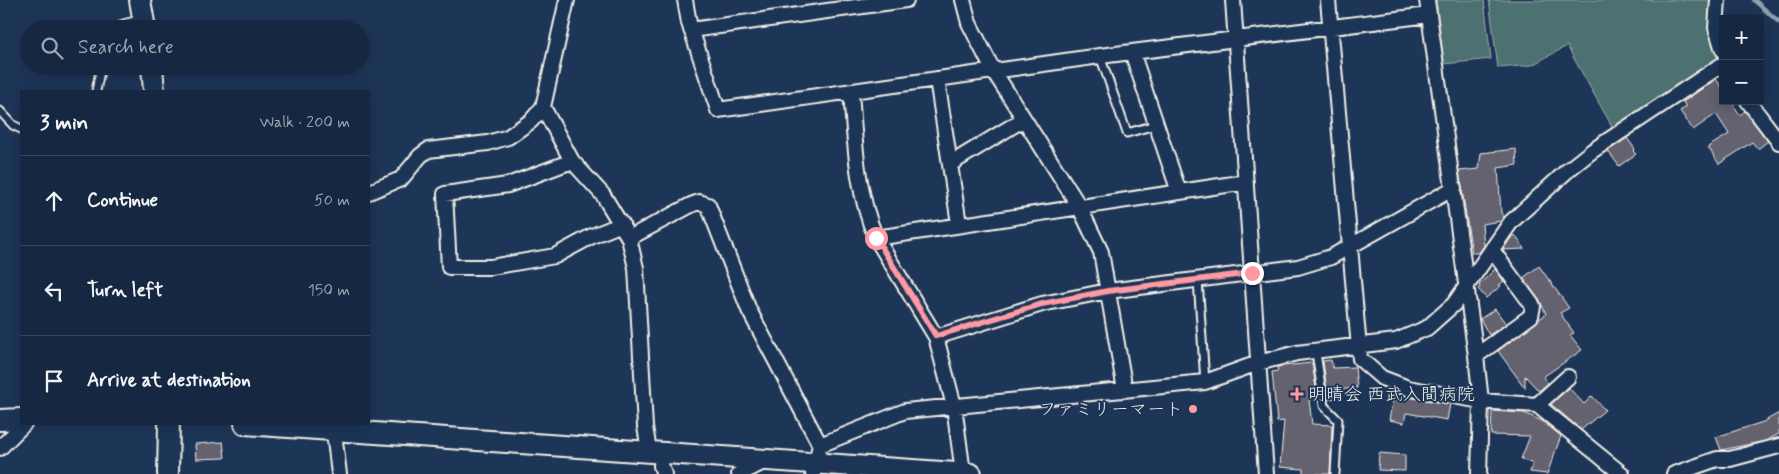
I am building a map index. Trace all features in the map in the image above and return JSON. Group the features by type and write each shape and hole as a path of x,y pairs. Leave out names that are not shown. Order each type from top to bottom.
{"street":[{"path":"370,192 401,179 428,150 488,142 508,137 531,121 543,107 567,0"},
{"path":"685,0 691,30 718,110 994,70 1430,15"},
{"path":"691,30 906,0"},
{"path":"963,0 969,23 994,70 1079,206 1102,252 1125,390"},
{"path":"1233,0 1266,474"},
{"path":"1328,0 1360,359 1382,378 1419,391 1481,401 1537,405 1622,474"},
{"path":"1427,0 1454,188 1481,401 1479,474"},
{"path":"1718,0 1716,28 1719,37"},
{"path":"1132,52 1179,192"},
{"path":"815,461 905,411 1205,382 1258,363 1298,353 1384,344 1427,328 1454,304 1467,288 1511,222 1568,170 1592,151 1719,67"},
{"path":"153,75 154,90"},
{"path":"937,79 959,224"},
{"path":"851,92 861,192 876,238 936,336 954,406 963,474"},
{"path":"1751,105 1779,142"},
{"path":"543,107 572,161 603,195 629,238 636,268 645,427 664,474"},
{"path":"950,164 1024,119"},
{"path":"572,161 508,185 445,194 449,268 491,267 555,256 592,236 622,224"},
{"path":"876,238 1246,182"},
{"path":"936,336 1042,304 1108,291 1298,267 1331,257 1454,188"},
{"path":"629,238 691,205 699,202 708,205 749,310 815,461"},
{"path":"1476,356 1531,316 1533,306 1492,250"},
{"path":"1537,405 1568,377"},
{"path":"0,420 20,419"},
{"path":"0,448 23,425"},
{"path":"168,474 169,425"},
{"path":"274,425 333,427 769,460 815,461 971,474"},
{"path":"333,427 339,474"},
{"path":"1674,474 1717,459 1730,459 1779,446"},
{"path":"739,474 769,460"}],"lane":[{"path":"1100,56 1127,133 1155,125"},
{"path":"96,90 99,75"},
{"path":"0,111 13,125 20,128"},
{"path":"1198,280 1205,382"},
{"path":"1317,359 1324,406 1338,420 1335,474"}],"green space":[{"path":"1436,0 1484,0 1491,59 1444,64"},
{"path":"1489,0 1712,0 1719,49 1715,64 1614,130 1567,46 1532,65 1498,68"}],"building":[{"path":"1716,79 1719,83 1719,105 1734,105 1740,115 1745,111 1768,141 1758,149 1752,142 1719,164 1708,147 1729,134 1716,114 1693,130 1680,111 1686,107 1683,102"},
{"path":"1627,138 1635,149 1633,151 1636,154 1619,166 1608,151"},
{"path":"1516,149 1517,165 1498,168 1501,213 1504,217 1501,221 1482,224 1484,246 1479,253 1472,253 1459,171 1479,169 1481,153"},
{"path":"1515,235 1524,249 1503,250 1510,239"},
{"path":"1539,266 1569,308 1560,313 1574,333 1570,335 1582,350 1543,377 1548,383 1539,391 1525,376 1525,388 1498,351 1546,314 1540,301 1523,278"},
{"path":"1495,269 1504,281 1499,285 1501,286 1486,298 1478,289 1479,285"},
{"path":"1495,309 1506,324 1489,335 1480,319"},
{"path":"1331,360 1333,368 1355,367 1357,388 1336,390 1337,398 1328,399 1323,361"},
{"path":"1312,363 1318,399 1309,400 1312,424 1332,425 1330,474 1303,474 1303,469 1280,467 1284,421 1277,422 1272,372 1278,371 1277,367"},
{"path":"1569,388 1584,404 1592,396 1605,410 1581,430 1551,404"},
{"path":"1394,392 1406,397 1450,404 1447,420 1406,413 1404,423 1389,420"},
{"path":"1492,411 1524,413 1542,421 1561,436 1547,474 1530,472 1533,464 1521,459 1530,436 1491,435"},
{"path":"1779,413 1779,434 1765,441 1721,450 1716,437 1763,422"},
{"path":"223,442 225,458 196,459 195,444"},
{"path":"1379,453 1405,455 1405,471 1378,470"}],"waterway":[{"path":"1754,0 1779,22"}],"place":[{"name":"明晴会 西武入間病院","path":"1297,394"},
{"name":"ファミリーマート","path":"1193,409"}],"route":[{"path":"876,238 936,336 1042,304 1108,291 1252,273"}]}
